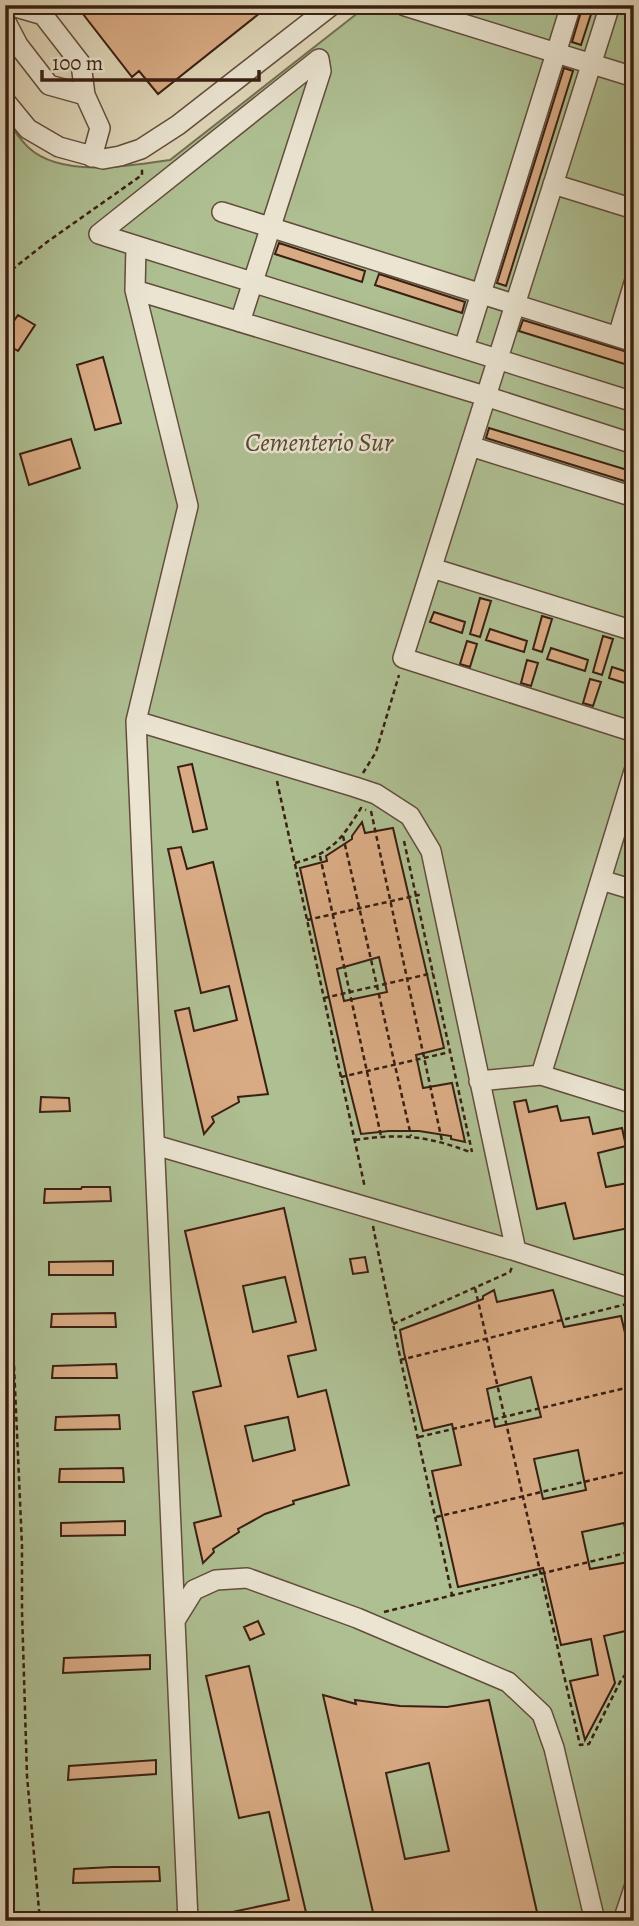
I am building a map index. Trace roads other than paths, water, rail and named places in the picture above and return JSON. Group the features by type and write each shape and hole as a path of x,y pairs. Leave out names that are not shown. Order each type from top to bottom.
{"street":[{"path":"5,100 28,129 59,147 103,159 142,158 178,125 332,5"},
{"path":"464,348 571,5"},
{"path":"610,5 403,658 634,732"},
{"path":"85,95 48,85 18,45 6,22 13,6 43,15 81,64 85,95 100,128 92,157"},
{"path":"405,6 634,77"},
{"path":"240,322 253,282 270,228 321,71 318,59 99,234 136,246 253,282 464,348 634,402"},
{"path":"553,184 634,209"},
{"path":"222,212 626,339 634,283"},
{"path":"136,246 135,290 188,506 136,721 188,1921"},
{"path":"135,290 634,444"},
{"path":"470,446 634,497"},
{"path":"432,568 634,631"},
{"path":"136,721 376,794 388,810 410,816 432,851 516,1251"},
{"path":"541,1075 634,771"},
{"path":"601,880 634,890"},
{"path":"479,1081 541,1075 634,1104"},
{"path":"155,1145 516,1251 634,1289"},
{"path":"175,1620 194,1590 216,1580 247,1578 357,1618 508,1682 542,1714 555,1748 595,1921"},
{"path":"623,1921 634,1888"}],"park label":[{"name":"Cementerio Sur","path":"319,442"}]}
